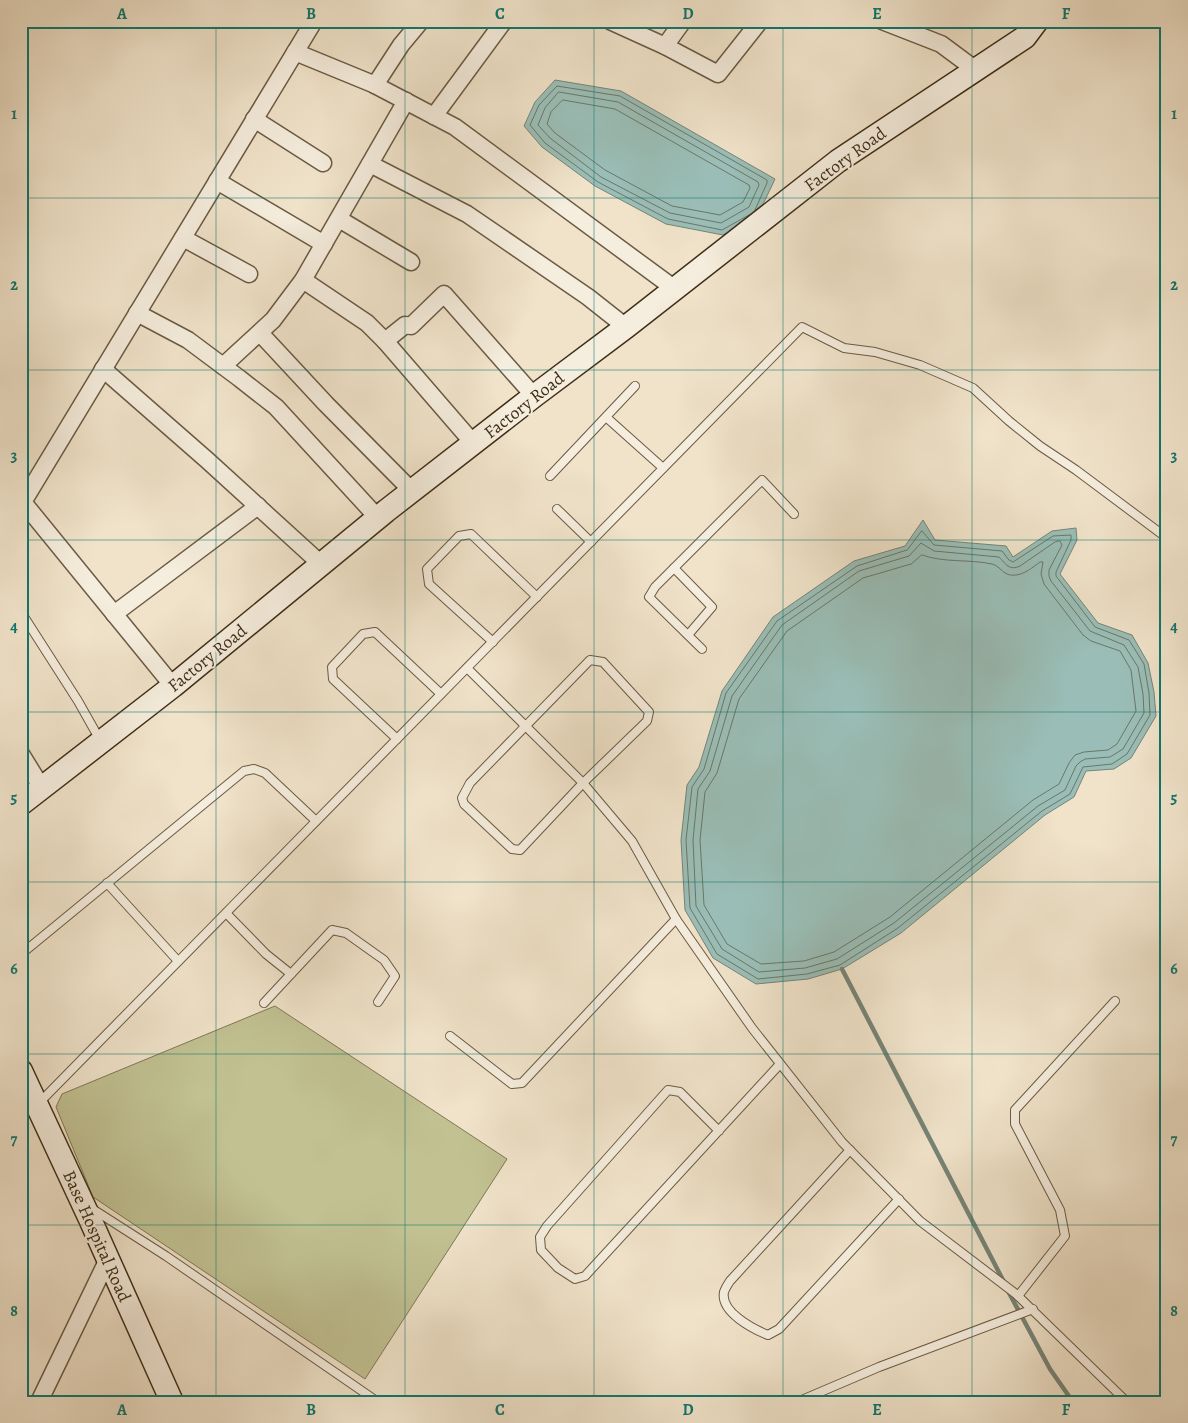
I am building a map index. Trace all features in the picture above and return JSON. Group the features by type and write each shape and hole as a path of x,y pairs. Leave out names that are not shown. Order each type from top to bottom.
{"street":[{"path":"173,686 22,502 314,21"},
{"path":"375,85 401,45 421,21"},
{"path":"434,116 504,21"},
{"path":"610,21 666,46 718,74 760,21"},
{"path":"666,46 683,21"},
{"path":"882,21 941,44 976,70"},
{"name":"Factory Road","path":"21,804 173,686 412,491 838,161 1025,37 1037,21"},
{"path":"295,52 375,85 455,127 675,289"},
{"path":"223,366 273,320 303,280 406,101"},
{"path":"254,119 322,163"},
{"path":"370,164 467,214 588,297 626,327"},
{"path":"217,181 324,244"},
{"path":"339,219 411,262"},
{"path":"183,238 249,274"},
{"path":"303,280 367,323 474,444"},
{"path":"384,340 405,325 411,326 444,294 534,396"},
{"path":"137,313 188,340 276,407 378,518"},
{"path":"260,332 326,404 412,491"},
{"path":"103,369 207,460 321,564"},
{"path":"114,614 258,506"},
{"path":"21,754 42,788"},
{"name":"Base Hospital Road","path":"21,1071 31,1098 82,1201 172,1402"},
{"path":"39,1402 108,1259"}],"lane":[{"path":"31,1098 178,962 802,327 844,348 875,352 920,365 973,388 1040,446 1076,470 1167,538"},
{"path":"550,476 635,386"},
{"path":"606,417 663,468"},
{"path":"702,649 649,597 655,587 762,480 794,514"},
{"path":"557,508 591,542"},
{"path":"493,642 429,584 426,569 459,536 471,534 537,597"},
{"path":"674,568 712,607 688,635"},
{"path":"21,612 78,701 101,742"},
{"path":"398,739 334,679 332,666 363,634 375,632 441,694"},
{"path":"590,660 603,662 649,712 646,721 583,783 520,850 512,848 464,804 462,798 470,783 526,726 590,660"},
{"path":"467,668 583,783 632,841 676,919 752,1028 850,1150 920,1221 1016,1294 1030,1311 1126,1402"},
{"path":"25,952 244,770 254,769 265,773 316,821"},
{"path":"107,883 178,962"},
{"path":"226,913 266,954 291,974"},
{"path":"450,1036 512,1084 522,1083 676,919"},
{"path":"264,1002 332,930 346,933 384,960 395,976 378,1002"},
{"path":"1016,1294 1064,1236 1060,1210 1015,1124 1015,1110 1115,1001"},
{"path":"719,1130 680,1092 668,1090 547,1226 540,1237 541,1250 558,1268 574,1279 585,1276 780,1064"},
{"path":"850,1150 730,1281 724,1292 725,1304 738,1319 756,1331 768,1336 779,1329 898,1199"},
{"path":"82,1201 166,1256 378,1402"},
{"path":"797,1402 879,1366 1030,1311"}],"green space":[{"path":"275,1006 507,1159 365,1379 93,1197 56,1107 62,1094"}],"water":[{"path":"910,21 968,21 955,27 940,28"},
{"path":"555,80 621,91 775,179 758,215 723,235 666,224 595,186 542,147 524,126 535,102"},
{"path":"923,520 935,540 1006,546 1013,557 1052,531 1076,528 1077,540 1060,574 1098,623 1132,635 1148,663 1154,692 1156,716 1131,758 1114,769 1086,771 1074,797 1045,815 901,933 842,969 808,979 756,984 713,958 685,910 681,840 687,785 699,767 722,691 773,617 854,561 905,546"}],"waterway":[{"path":"842,969 1005,1284"},
{"path":"1008,1291 1050,1369 1073,1402"}]}
